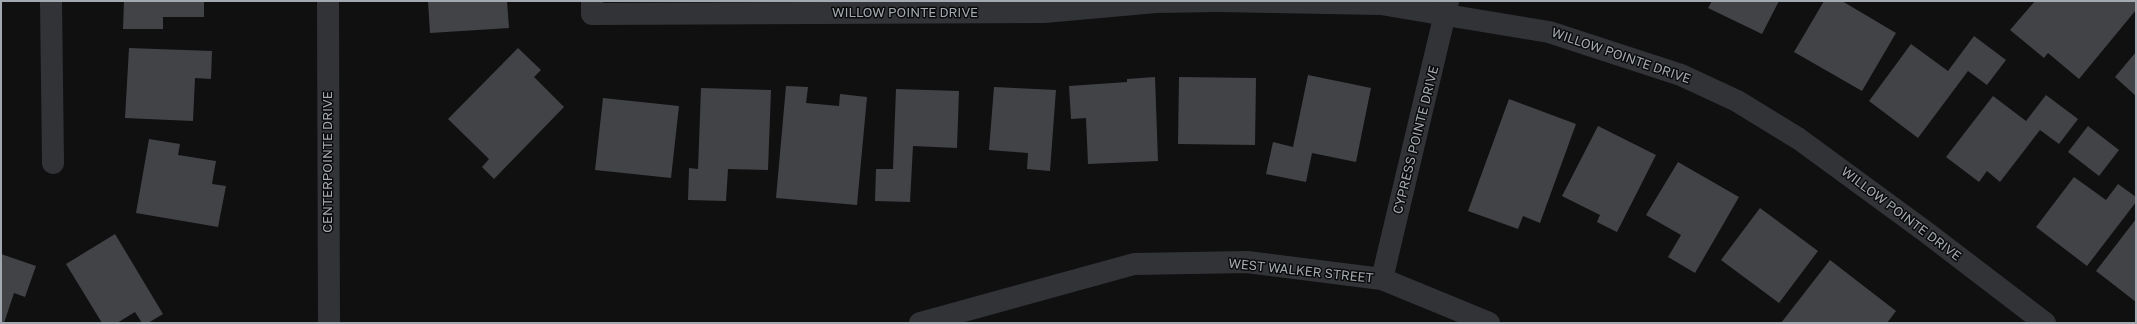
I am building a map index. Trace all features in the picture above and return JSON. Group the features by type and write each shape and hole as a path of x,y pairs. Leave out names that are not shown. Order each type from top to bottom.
{"street":[{"path":"51,1 52,163"},
{"name":"CENTERPOINTE DRIVE","path":"328,1 329,323"},
{"name":"WILLOW POINTE DRIVE","path":"592,8 1044,12 1156,2 1218,1 1381,4 1447,8 1549,32 1681,74 1737,101 1799,139 2045,323"},
{"name":"CYPRESS POINTE DRIVE","path":"1382,278 1447,8"},
{"name":"WEST WALKER STREET","path":"920,323 1134,264 1247,262 1382,278 1489,323"}],"building":[{"path":"124,1 204,1 204,17 163,17 163,29 123,29"},
{"path":"428,1 507,1 509,28 430,33"},
{"path":"1712,1 1779,1 1762,34 1708,8"},
{"path":"1824,1 1842,1 1896,33 1862,91 1794,52"},
{"path":"2035,1 2136,1 2136,10 2079,79 2048,53 2044,58 2010,30"},
{"path":"1974,36 2006,60 1987,85 1968,71 1918,138 1869,101 1911,44 1948,71"},
{"path":"129,48 212,51 211,79 195,78 193,121 125,118"},
{"path":"518,48 541,70 534,77 564,107 494,179 482,167 489,159 448,119"},
{"path":"2136,52 2136,96 2115,77"},
{"path":"1308,75 1371,88 1356,162 1312,153 1306,182 1266,174 1273,142 1293,147"},
{"path":"1155,77 1158,161 1088,164 1086,118 1071,119 1069,86 1127,82 1127,79"},
{"path":"1179,77 1256,78 1255,145 1178,144"},
{"path":"786,86 808,87 806,103 839,106 840,94 867,97 857,205 776,198"},
{"path":"994,87 1056,90 1050,171 1027,169 1028,153 989,150"},
{"path":"701,88 771,90 768,170 728,169 726,201 688,200 689,168 698,169"},
{"path":"896,89 959,91 957,148 913,146 910,202 875,201 876,169 893,169"},
{"path":"2046,95 2078,119 2059,144 2040,130 2000,182 1987,171 1979,182 1946,157 1993,96 2026,121"},
{"path":"603,98 679,106 671,178 595,170"},
{"path":"1509,99 1576,124 1540,223 1523,216 1518,229 1468,211"},
{"path":"1598,126 1656,155 1617,232 1597,222 1600,215 1562,196"},
{"path":"2088,126 2119,150 2099,176 2068,152"},
{"path":"149,139 180,144 178,155 216,161 212,184 226,186 218,227 136,213"},
{"path":"1678,162 1739,197 1695,273 1668,257 1681,235 1646,215"},
{"path":"2074,177 2106,200 2118,184 2136,197 2136,202 2087,266 2036,227"},
{"path":"1760,208 1818,251 1779,303 1721,260"},
{"path":"2136,219 2136,302 2096,271"},
{"path":"115,234 163,314 148,323 142,323 135,312 117,323 102,323 66,264"},
{"path":"1,254 36,266 25,297 14,293 4,323 1,323"},
{"path":"1830,260 1896,311 1887,323 1781,323"}]}
